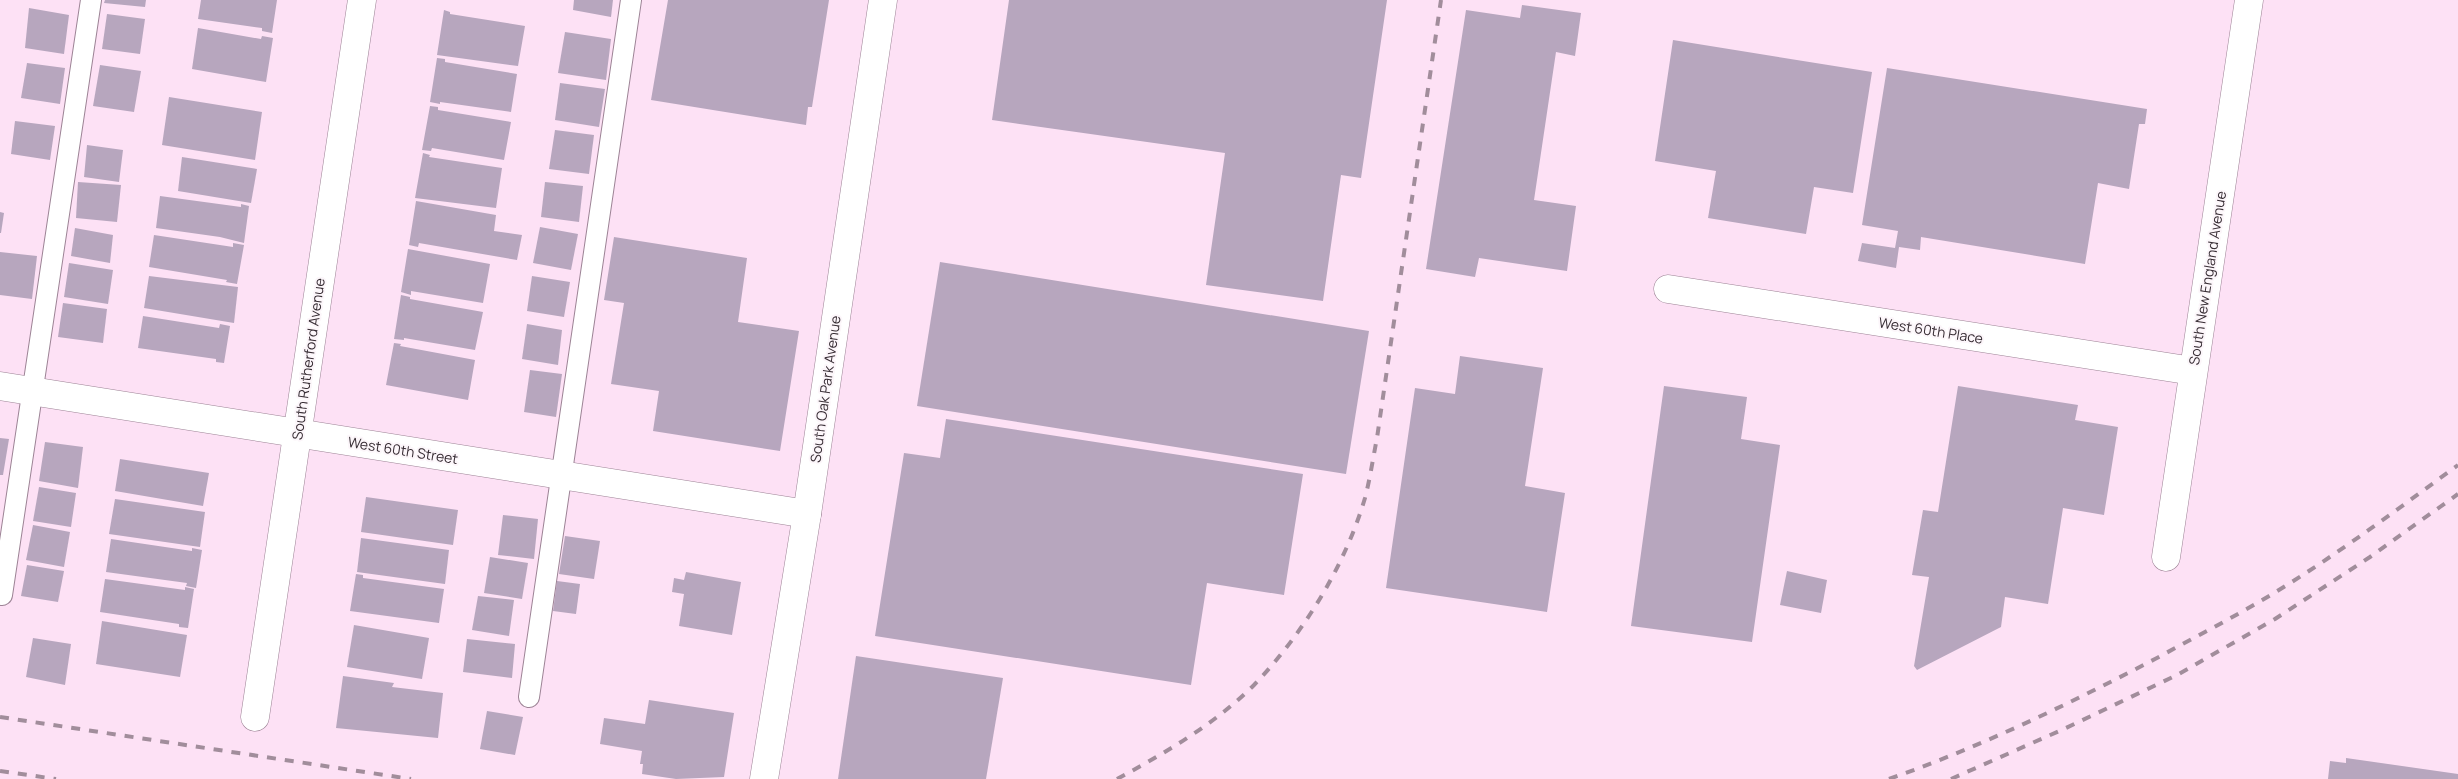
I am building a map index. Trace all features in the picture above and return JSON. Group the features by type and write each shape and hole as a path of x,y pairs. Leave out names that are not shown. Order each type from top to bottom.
{"street":[{"name":"South Rutherford Avenue","path":"255,717 362,0"},
{"name":"South Oak Park Avenue","path":"764,778 807,514 883,0"},
{"name":"South New England Avenue","path":"2166,557 2249,0"},
{"name":"West 60th Place","path":"1668,289 2194,370"},
{"name":"West 60th Street","path":"0,386 807,514"}],"lane":[{"path":"2,595 34,392 91,0"},
{"path":"529,697 631,0"}],"building":[{"path":"105,0 146,0 145,7 104,3"},
{"path":"201,0 277,0 272,33 262,31 262,28 198,19"},
{"path":"574,0 613,0 611,17 573,10"},
{"path":"668,0 829,0 812,107 808,107 806,125 651,100"},
{"path":"1009,0 1387,0 1361,178 1341,175 1323,301 1206,285 1225,153 992,120"},
{"path":"1522,5 1581,13 1575,56 1556,52 1534,200 1576,206 1567,271 1479,258 1475,277 1426,269 1466,10 1520,18"},
{"path":"29,8 69,15 64,54 25,48"},
{"path":"444,10 450,12 450,14 525,26 518,66 437,55"},
{"path":"107,14 145,19 140,54 102,49"},
{"path":"198,28 261,39 262,36 273,38 266,82 192,69"},
{"path":"565,32 611,39 606,80 558,73"},
{"path":"1673,40 1872,72 1853,193 1814,187 1806,234 1708,218 1716,171 1655,161"},
{"path":"437,58 445,59 445,62 517,74 511,112 430,102"},
{"path":"27,63 65,68 60,104 21,98"},
{"path":"100,65 141,71 134,112 93,106"},
{"path":"1887,68 2147,109 2145,124 2139,124 2129,189 2098,183 2085,264 1921,237 1920,250 1899,247 1896,268 1858,261 1862,243 1895,248 1898,231 1862,225"},
{"path":"560,83 605,89 599,127 555,120"},
{"path":"169,97 262,112 255,160 162,145"},
{"path":"430,106 438,107 438,110 511,122 504,160 432,148 431,151 422,150"},
{"path":"15,121 55,126 50,160 11,154"},
{"path":"555,130 594,135 589,174 549,169"},
{"path":"87,145 123,150 119,182 84,177"},
{"path":"423,153 430,155 429,157 502,168 496,208 415,198"},
{"path":"182,157 257,169 251,203 178,191"},
{"path":"78,182 121,185 117,222 76,218"},
{"path":"545,182 583,186 579,222 541,217"},
{"path":"160,196 241,207 241,204 249,206 244,243 220,237 156,228"},
{"path":"416,201 496,215 494,231 522,235 517,260 419,243 418,247 409,245"},
{"path":"0,212 4,213 1,233 0,233"},
{"path":"540,227 578,234 571,270 533,263"},
{"path":"75,228 113,235 110,263 71,256"},
{"path":"154,235 233,247 233,243 244,245 237,284 226,282 227,280 149,267"},
{"path":"614,237 747,258 738,322 799,331 780,451 653,431 659,391 611,384 624,303 604,300"},
{"path":"408,249 490,264 483,303 411,291 411,295 401,292"},
{"path":"0,252 37,256 32,299 0,295"},
{"path":"940,262 1369,331 1346,474 917,406"},
{"path":"69,263 113,270 108,304 64,297"},
{"path":"149,276 238,287 234,323 144,308"},
{"path":"532,276 570,282 564,317 527,311"},
{"path":"401,295 410,297 410,299 483,312 475,350 404,338 404,340 394,339"},
{"path":"63,303 107,309 103,343 58,337"},
{"path":"143,316 219,328 220,324 230,326 224,363 216,362 216,359 138,348"},
{"path":"527,324 562,330 558,365 522,359"},
{"path":"394,343 401,344 400,346 475,360 468,400 386,385"},
{"path":"1460,356 1543,368 1525,486 1565,493 1547,612 1386,588 1415,388 1455,394"},
{"path":"530,370 562,374 556,417 524,412"},
{"path":"1664,386 1747,397 1741,439 1780,445 1752,642 1631,626"},
{"path":"1958,386 2078,405 2075,420 2118,427 2104,515 2063,508 2048,604 2005,597 2001,627 1917,670 1914,666 1929,577 1912,575 1923,510 1938,512"},
{"path":"946,419 1303,474 1284,595 1207,583 1191,685 875,636 904,453 940,458"},
{"path":"0,438 9,439 3,475 0,475"},
{"path":"45,442 83,447 78,488 39,481"},
{"path":"120,459 209,473 203,506 115,491"},
{"path":"39,487 76,493 71,527 33,521"},
{"path":"366,497 458,510 453,545 361,532"},
{"path":"115,499 205,512 200,547 109,534"},
{"path":"503,515 538,519 534,559 498,555"},
{"path":"33,525 70,532 64,567 26,560"},
{"path":"565,536 600,541 594,579 559,574"},
{"path":"361,538 449,550 445,584 357,572"},
{"path":"111,539 192,551 192,548 202,550 196,588 186,586 187,583 106,572"},
{"path":"490,557 528,563 522,599 484,593"},
{"path":"27,565 64,571 58,602 21,596"},
{"path":"1787,571 1827,580 1821,613 1780,605"},
{"path":"686,572 741,582 732,635 679,626 684,594 672,592 674,578 684,580"},
{"path":"356,574 363,575 363,578 444,589 439,623 350,611"},
{"path":"105,579 185,590 185,587 194,589 188,628 179,627 179,624 100,612"},
{"path":"557,581 580,584 576,614 553,611"},
{"path":"478,596 514,600 509,636 472,630"},
{"path":"102,621 187,635 180,677 96,664"},
{"path":"354,625 429,638 422,679 347,667"},
{"path":"33,638 71,644 65,685 26,677"},
{"path":"467,639 515,644 512,678 463,672"},
{"path":"856,656 1003,678 986,779 838,779"},
{"path":"343,676 394,683 392,687 443,693 438,738 336,728"},
{"path":"649,700 734,713 724,777 676,779 642,774 643,764 640,764 642,751 600,744 604,718 645,724"},
{"path":"487,711 523,717 515,755 480,749"},
{"path":"2346,758 2458,774 2458,779 2328,779 2330,761 2346,763"}],"railway":[{"path":"1117,779 1153,759 1206,725 1254,685 1289,644 1305,621 1334,574 1346,549 1365,498 1377,438 1441,0"},
{"path":"1889,779 1923,767 2024,724 2123,676 2221,623 2309,571 2458,465"},
{"path":"1951,779 2066,728 2177,675 2275,619 2370,557 2458,494"},
{"path":"0,717 411,779"},
{"path":"0,771 56,779"}]}
